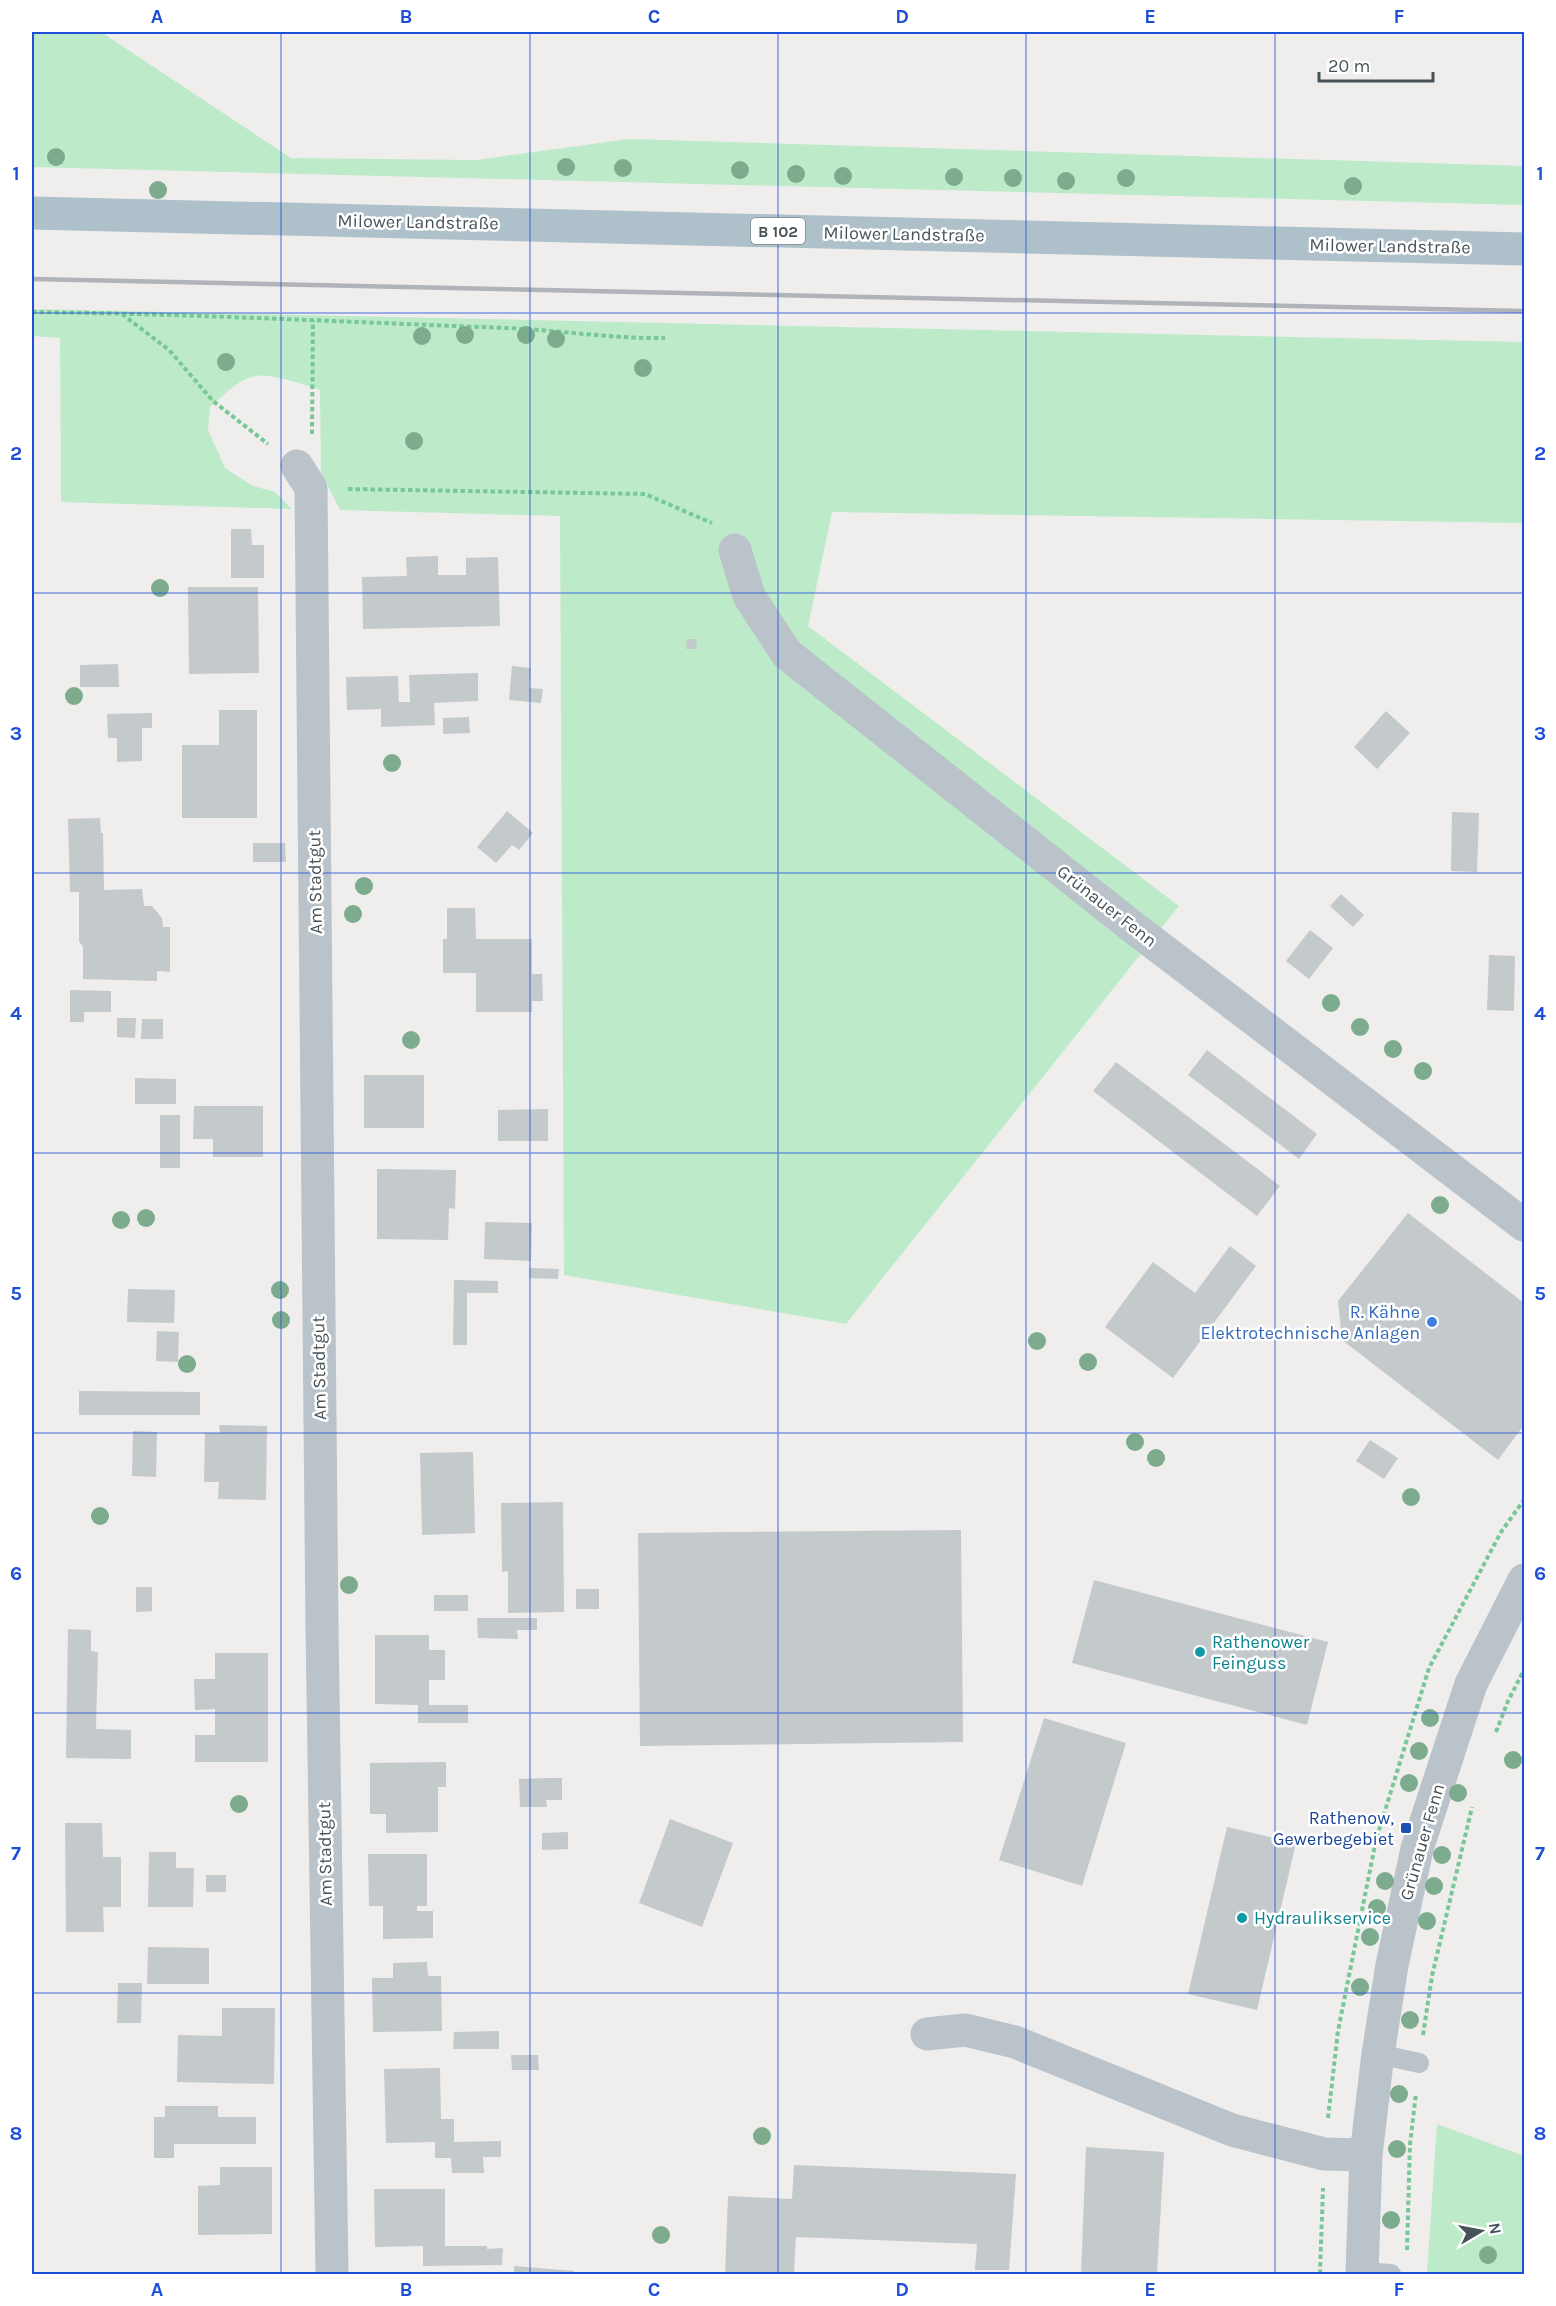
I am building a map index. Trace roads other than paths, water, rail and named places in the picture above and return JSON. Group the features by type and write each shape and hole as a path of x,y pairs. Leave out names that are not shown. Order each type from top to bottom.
{"main road":[{"name":"Milower Landstraße","path":"32,213 1524,249"}],"street":[{"name":"Am Stadtgut","path":"304,477 332,2274"},
{"name":"Grünauer Fenn","path":"735,550 749,596 787,654 1134,928 1524,1225"},
{"name":"Grünauer Fenn","path":"1372,2274 1366,2155 1378,2054 1392,1965 1417,1849 1471,1684 1524,1580"},
{"path":"927,2034 964,2030 1015,2042 1232,2130 1324,2154 1366,2155"}],"lane":[{"path":"1378,2054 1419,2063"}],"railway":[{"path":"32,279 1524,311"}],"place":[{"name":"R. Kähne Elektrotechnische Anlagen","path":"1432,1322"},
{"name":"Rathenower Feinguss","path":"1200,1652"},
{"name":"Rathenow, Gewerbegebiet","path":"1406,1828"},
{"name":"Hydraulikservice","path":"1242,1918"}]}
